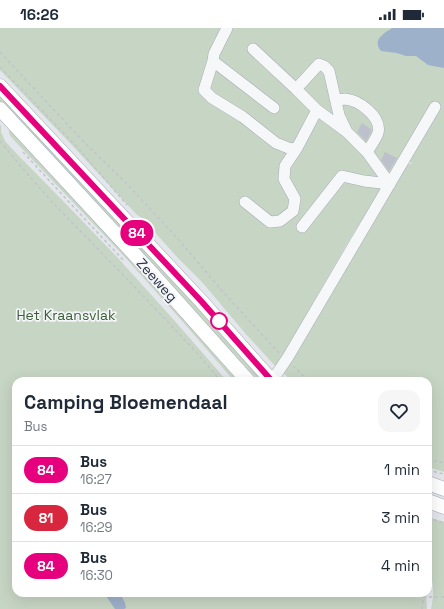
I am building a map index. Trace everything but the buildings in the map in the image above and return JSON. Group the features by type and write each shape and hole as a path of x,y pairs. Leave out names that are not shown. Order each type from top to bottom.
{"main road":[{"name":"Zeeweg","path":"0,86 202,302 268,377"},
{"name":"Zeeweg","path":"0,109 148,269 244,377"},
{"path":"432,484 444,488"},
{"path":"432,503 444,508"}],"lane":[{"path":"227,28 214,54 204,90 212,98 242,116 276,143 291,149 297,148"},
{"path":"253,49 317,110 347,132 368,152 390,184"},
{"path":"213,62 274,108"},
{"path":"296,89 319,64 324,66 329,71 339,115 347,132"},
{"path":"336,101 344,99 350,100 370,112 377,120 378,133 368,152"},
{"path":"274,377 286,360 435,107"},
{"path":"245,202 270,222 280,221 293,211 295,199 284,179 285,166 297,148 317,110"},
{"path":"302,227 342,176 364,181 390,184"}],"path":[{"path":"0,52 82,140 126,183 178,239 270,344 305,377"},
{"path":"0,141 52,202 130,282 218,377"},
{"path":"21,149 128,265"},
{"path":"432,460 444,463"},
{"path":"432,471 444,474"},
{"path":"432,519 444,523"},
{"path":"422,609 423,597 444,597"}],"green space":[{"path":"0,28 444,28 444,472 432,468 432,377 287,377 282,371 395,170 412,163 401,158 351,237 276,367 202,282 0,70"},
{"path":"0,93 111,210 260,377 255,377 0,104"},
{"name":"Het Kraansvlak","path":"1,125 1,132 5,141 116,256 224,377 12,377 12,597 426,597 427,609 0,609"},
{"path":"9,127 241,377 231,377 123,255 11,137"},
{"path":"432,518 444,522 444,609 431,609 433,590"}],"water":[{"path":"392,28 444,28 444,68 428,65 416,56 406,56 381,51 378,40"},
{"path":"107,597 122,597 126,608 115,609"}],"bus line":[{"name":"84","path":"0,86 202,302 268,377"}]}
